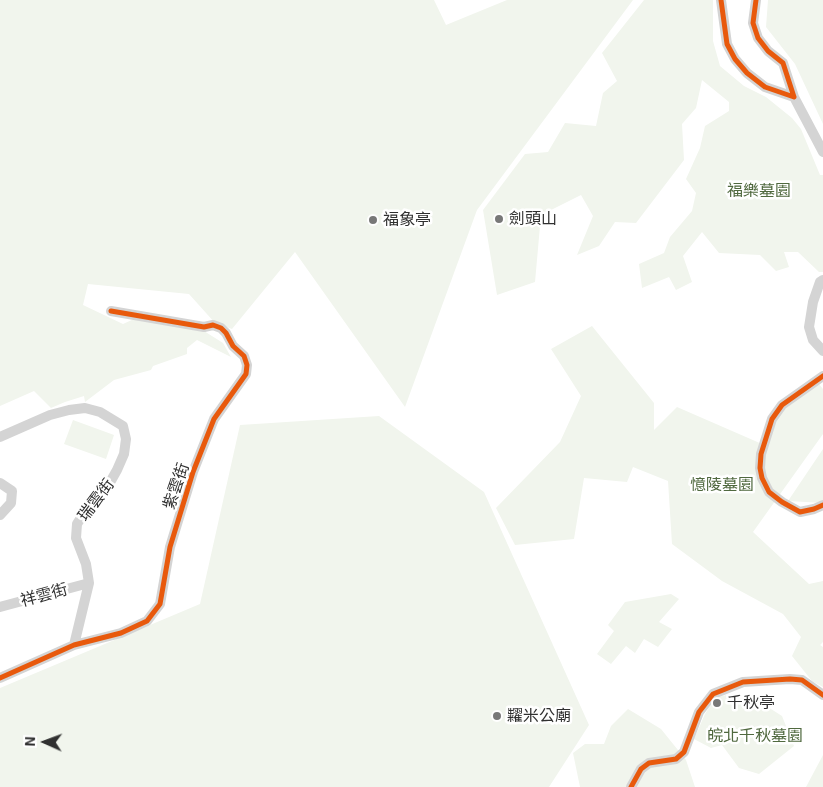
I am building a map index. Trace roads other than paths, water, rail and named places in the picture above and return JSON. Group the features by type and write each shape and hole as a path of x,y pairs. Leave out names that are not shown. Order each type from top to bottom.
{"street":[{"path":"721,0 727,44 735,59 747,73 765,87 794,98"},
{"path":"756,0 752,22 758,38 782,64 794,98 823,152"},
{"path":"823,280 820,282 813,302 809,327 813,340 823,351"},
{"name":"紫雲街","path":"0,678 74,645 121,633 147,621 160,604 170,547 193,472 214,419 246,374 247,365 244,356 233,346 221,328 111,312"},
{"path":"823,376 782,405 772,419 761,454 760,468 762,478 769,492 782,502 800,512 823,505"},
{"name":"瑞雲街","path":"0,436 50,415 86,408 100,412 123,426 126,439 124,454 117,470 108,486 92,502 77,524 76,538 86,564 88,582 74,645"},
{"path":"0,483 12,491 10,503 0,514"},
{"name":"祥雲街","path":"0,607 88,582"},
{"path":"631,787 641,769 649,763 676,759 684,752 699,712 713,694 743,682 790,679 802,680 823,695"}],"place":[{"name":"劍頭山","path":"499,219"},
{"name":"福象亭","path":"373,220"},
{"name":"千秋亭","path":"717,703"},
{"name":"糶米公廟","path":"497,716"}],"park label":[{"name":"福樂墓園","path":"759,191"},
{"name":"憶陵墓園","path":"722,485"},
{"name":"皖北千秋墓園","path":"755,736"}]}
